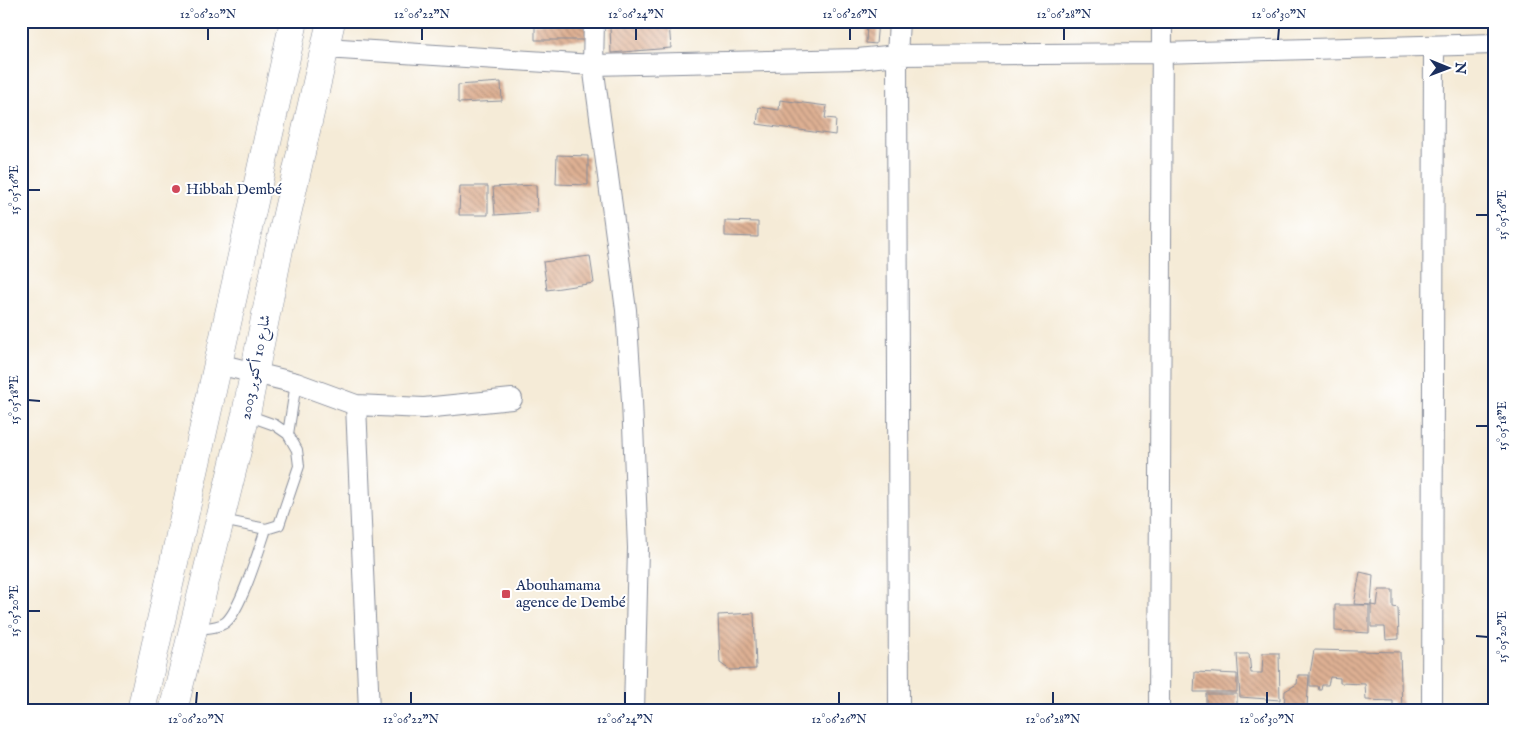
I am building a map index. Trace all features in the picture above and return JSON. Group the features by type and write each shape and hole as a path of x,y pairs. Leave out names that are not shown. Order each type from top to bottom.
{"highway":[{"path":"141,711 294,21"},
{"name":"شارع 10 أكتوبر 2003","path":"173,711 246,414 279,249 331,21"}],"street":[{"path":"594,21 594,65 626,310 632,401 638,548 634,711"},
{"path":"898,21 899,711"},
{"path":"1159,711 1162,21"},
{"path":"325,48 594,65 858,59 897,55 1161,54 1495,44"},
{"path":"1432,711 1434,46"},
{"path":"218,364 296,383 356,405 424,408 512,399"},
{"path":"356,405 370,711"}],"lane":[{"path":"288,434 296,383"},
{"path":"220,519 266,529 279,525 299,466 297,450 288,434 275,425 246,414"},
{"path":"193,629 226,622 238,606 266,529"}],"building":[{"path":"867,21 878,21 876,44 866,43"},
{"path":"669,23 671,48 611,53 610,27"},
{"path":"535,24 587,24 587,40 535,40"},
{"path":"501,82 502,101 458,103 458,85"},
{"path":"780,100 827,106 825,118 836,119 835,135 757,124 759,107 779,110"},
{"path":"557,155 588,156 588,185 556,184"},
{"path":"536,185 537,212 495,215 493,187"},
{"path":"460,186 488,186 488,215 459,215"},
{"path":"725,221 758,222 758,237 725,236"},
{"path":"590,256 594,283 547,290 543,262"},
{"path":"1360,572 1373,575 1371,605 1354,604"},
{"path":"1379,590 1393,590 1393,607 1398,608 1399,639 1386,640 1385,627 1371,627 1371,605 1377,606"},
{"path":"1335,605 1369,605 1369,633 1335,631"},
{"path":"754,613 756,669 730,670 720,663 718,615"},
{"path":"1314,650 1400,652 1402,711 1393,711 1393,701 1366,700 1365,684 1340,683 1340,678 1330,677 1328,685 1322,685 1321,690 1319,690 1318,686 1310,686"},
{"path":"1263,653 1279,653 1280,700 1240,697 1237,654 1249,654 1251,673 1262,673"},
{"path":"1195,672 1237,674 1237,692 1194,692"},
{"path":"1298,675 1309,675 1307,707 1315,707 1315,711 1284,711 1285,691 1297,684"},
{"path":"1206,694 1237,694 1237,711 1206,710"}],"place":[{"name":"Hibbah Dembé","path":"176,189"},
{"name":"Abouhamama agence de Dembé","path":"506,594"}]}
